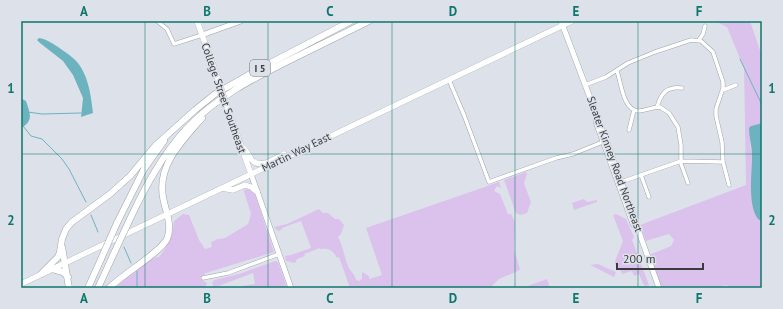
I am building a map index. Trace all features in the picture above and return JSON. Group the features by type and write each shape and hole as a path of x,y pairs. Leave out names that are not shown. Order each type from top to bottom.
{"highway":[{"name":"I 5","path":"88,288 117,223 144,169 177,126 215,94 259,69 351,21"},
{"name":"I 5","path":"98,288 153,174 164,156 186,129 220,99 261,74 368,21"},
{"path":"109,288 118,279 159,249 165,242 168,234 168,214 163,196 163,178 165,168 178,147 220,99"},
{"path":"41,274 58,257 66,229 72,222 110,194 130,176 156,145 177,126"},
{"path":"61,243 66,262 69,288"},
{"path":"52,269 63,272 68,277"}],"main road":[{"name":"College Street Southeast","path":"197,21 251,174"},
{"name":"Martin Way East","path":"21,284 448,80 562,23 572,21"},
{"path":"241,146 246,150 252,160 260,164 293,150 303,149"},
{"path":"222,188 233,190 241,186 247,186 257,192"}],"street":[{"path":"157,21 167,29 174,44 240,21"},
{"name":"Sleater Kinney Road Northeast","path":"562,23 656,288"},
{"path":"699,40 703,34 705,26"},
{"path":"585,86 606,78 628,63 655,52 691,40 699,40 714,52 723,82 723,90 716,109 717,122 722,142 723,162 729,185"},
{"path":"617,71 626,102 630,108 634,110 649,110 660,107 670,113 678,127 681,145 681,161 688,183"},
{"path":"448,80 464,114 489,182 605,142"},
{"path":"723,90 736,85"},
{"path":"656,107 664,93 674,87 682,88"},
{"path":"629,130 634,110"},
{"name":"Sleater Kinney Road Northeast","path":"605,142 659,288"},
{"path":"621,182 681,161 723,162"},
{"path":"251,174 291,288"},
{"path":"641,175 649,198"},
{"path":"203,278 228,273 279,254"}],"shaded area":[{"path":"715,21 750,21 762,56 762,123 751,126 750,144 752,156 751,180 759,220 762,220 762,288 732,288 726,285 715,288 661,288 649,255 671,246 674,240 669,234 646,241 640,225 746,185 744,68 727,27"},
{"path":"526,172 527,174 524,183 531,202 527,213 521,215 516,213 504,180"},
{"path":"499,182 501,188 497,186 494,191 500,194 508,214 511,214 515,222 514,250 520,269 499,279 490,288 350,288 339,257 337,258 330,250 320,248 304,254 305,256 297,259 295,263 286,261 285,256 311,248 301,221 278,231 274,227 287,224 319,209 323,213 328,213 335,219 339,219 344,225 341,234 338,237 349,268 356,280 359,281 362,279 362,272 369,276 369,279 382,275 366,228"},
{"path":"250,188 254,192 274,252 206,273 200,279 207,283 206,286 201,288 116,288 143,265 159,257 170,240 174,221 183,214 189,215 199,240 205,249 212,247 211,242 225,238 248,224 251,214 244,190"},
{"path":"584,199 587,202 597,200 597,202 574,210 572,203"},
{"path":"616,214 626,219 634,237 632,240 649,285 645,286 639,274 634,276 632,271 622,274 620,269 615,264 623,241 613,215"},
{"path":"275,261 278,262 287,288 243,288 243,286 255,284 253,273 216,287 213,286 212,283 214,280 239,274"},
{"path":"598,264 616,272 614,277 590,265"},
{"path":"547,279 550,288 522,288"}],"water":[{"path":"39,38 47,40 78,63 88,84 93,113 81,117 83,98 73,75 63,61 37,40"},
{"path":"21,100 26,101 30,116 28,123 21,128"},
{"path":"762,123 762,220 759,220 755,214 752,199 752,156 749,128"}],"waterway":[{"path":"740,59 762,105"},
{"path":"28,112 42,114 81,113"},
{"path":"23,126 31,136 42,139 62,159 69,169 86,202"},
{"path":"91,215 98,232"},
{"path":"124,247 131,263"},
{"path":"137,271 137,288"}]}
